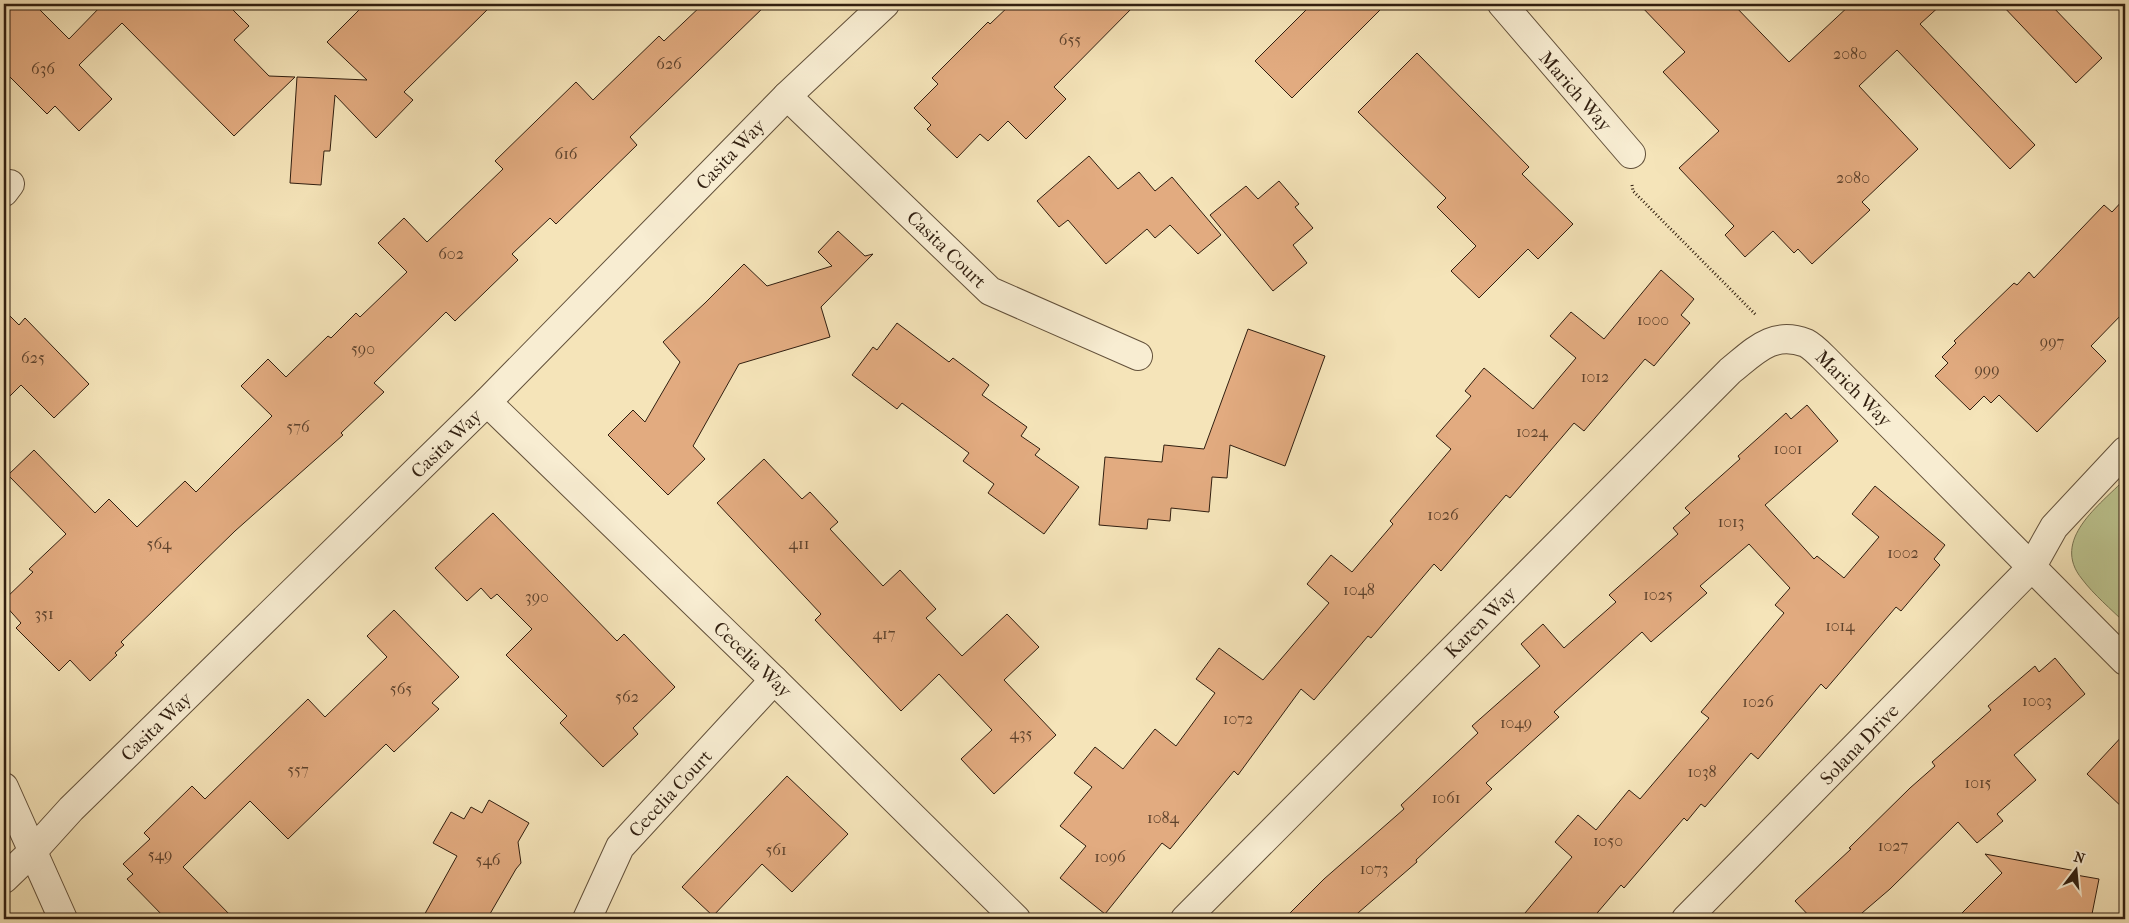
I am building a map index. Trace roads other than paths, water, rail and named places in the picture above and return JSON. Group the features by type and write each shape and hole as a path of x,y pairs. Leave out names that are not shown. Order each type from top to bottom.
{"street":[{"name":"Casita Way","path":"4,879 32,852 71,809 487,402 787,96 885,4"},
{"name":"Marich Way","path":"1502,4 1631,154"},
{"name":"Casita Court","path":"787,96 990,291 1138,356"},
{"name":"Marich Way","path":"1785,338 1808,343 1824,358 2125,661"},
{"name":"Karen Way","path":"1185,919 1730,371 1765,343 1785,338"},
{"name":"Cecelia Way","path":"487,402 774,680 1016,919"},
{"name":"Solana Drive","path":"1686,919 2032,568 2054,527 2125,451"},
{"name":"Cecelia Court","path":"587,919 620,847 774,680"},
{"path":"4,787 63,919"}]}
